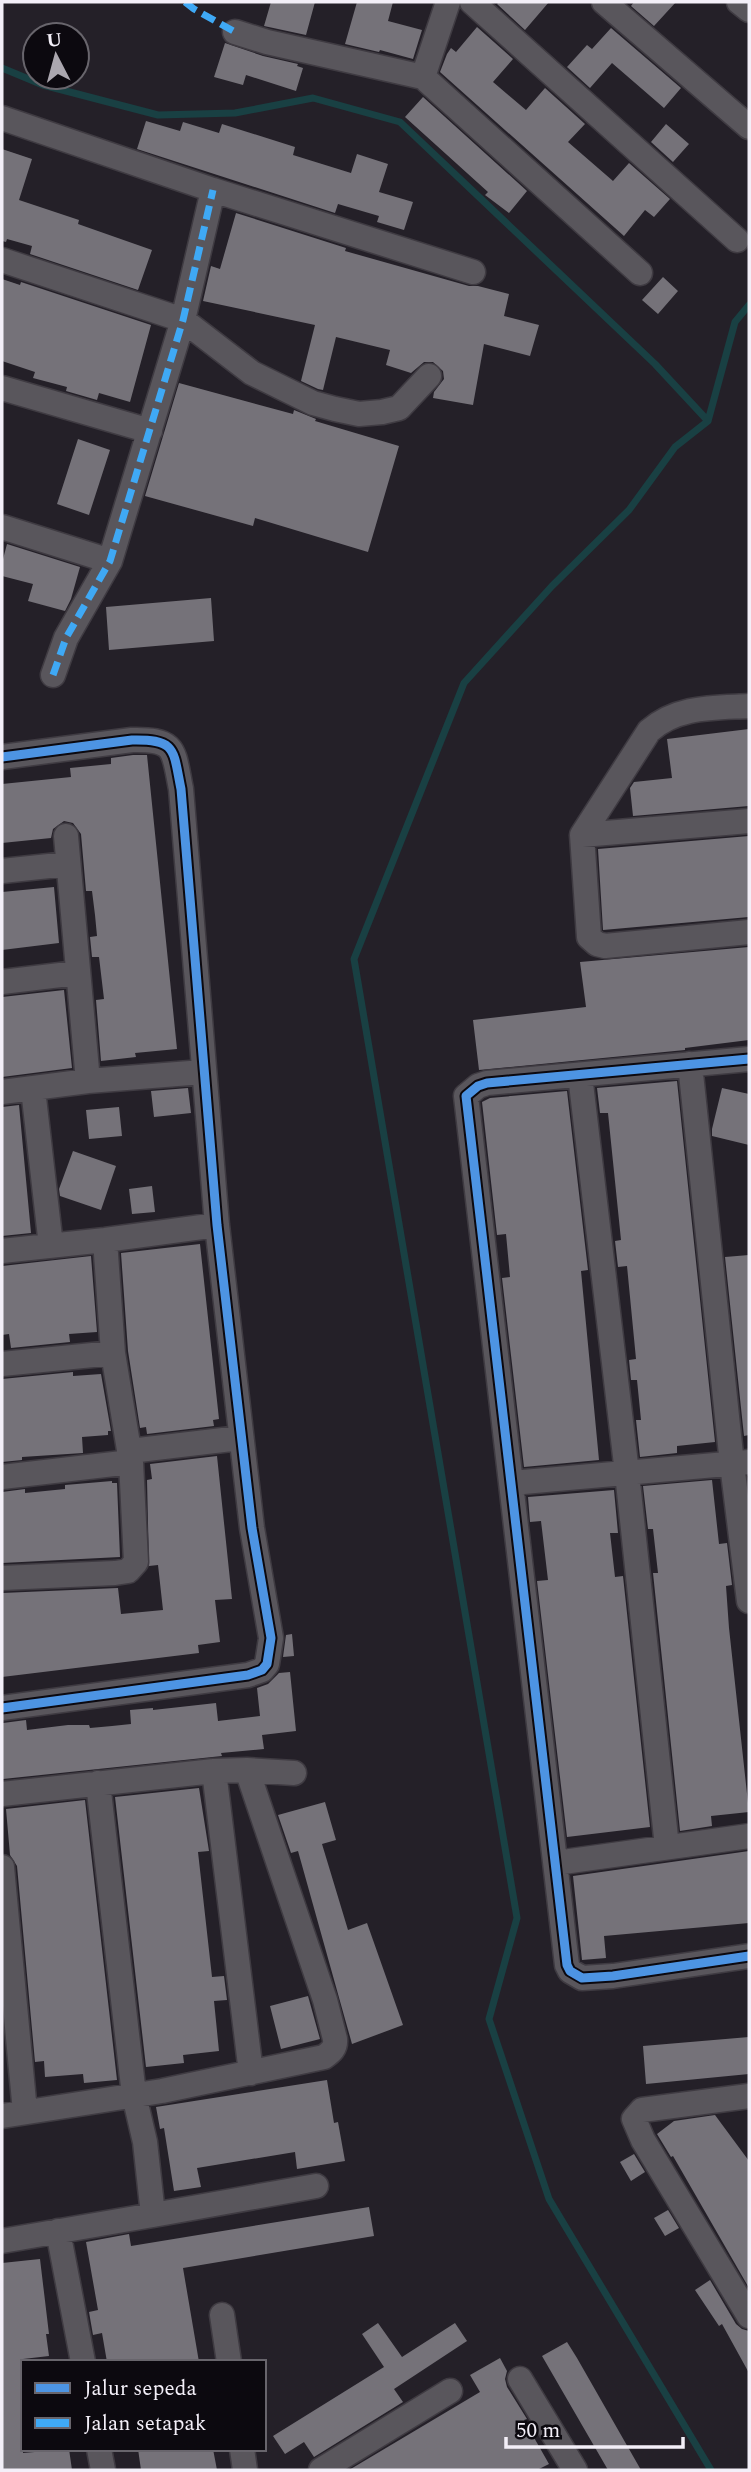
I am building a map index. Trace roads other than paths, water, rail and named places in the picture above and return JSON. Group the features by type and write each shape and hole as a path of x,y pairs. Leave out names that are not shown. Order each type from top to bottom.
{"street":[{"path":"422,77 448,2"},
{"path":"472,2 737,240"},
{"path":"604,2 749,127"},
{"path":"739,2 749,10"},
{"path":"235,32 267,42 422,77 640,273"},
{"path":"2,118 213,190 473,272"},
{"path":"53,675 66,638 110,561 183,320 213,190"},
{"path":"2,260 183,320 252,373 313,402 335,409 359,414 399,408 429,376"},
{"path":"2,388 150,432"},
{"path":"2,527 110,561"},
{"path":"749,706 691,711 663,719 649,732 582,835 589,937 597,944 605,946 749,932"},
{"path":"2,757 152,739 166,744 174,752 181,789 216,1225 251,1528 271,1638 267,1664 262,1670 248,1675 2,1708"},
{"path":"582,835 749,821"},
{"path":"66,836 88,1081"},
{"path":"2,871 68,864"},
{"path":"2,982 77,973"},
{"path":"749,1059 487,1083 478,1086 466,1096 567,1965 575,1975 582,1978 749,1956"},
{"path":"690,1064 740,1463 749,1601"},
{"path":"2,1092 88,1081 203,1072"},
{"path":"580,1075 627,1473 667,1847"},
{"path":"33,1088 51,1246"},
{"path":"2,1251 216,1225"},
{"path":"2,1578 128,1571 136,1562 130,1457 113,1353 105,1240"},
{"path":"2,1364 113,1353"},
{"path":"2,1476 240,1438"},
{"path":"512,1483 740,1463"},
{"path":"2,1867 13,2114 134,2095 324,2057 331,2052 335,2044 325,2000 247,1770"},
{"path":"214,1771 251,2073"},
{"path":"2,1794 214,1771 294,1773"},
{"path":"98,1783 134,2095 145,2142 153,2215"},
{"path":"556,1863 749,1836"},
{"path":"747,2100 642,2110 634,2119 649,2150 749,2316"},
{"path":"2,2241 316,2186"},
{"path":"58,2231 83,2360"},
{"path":"222,2315 229,2360"},
{"path":"520,2379 567,2468"},
{"path":"321,2470 450,2392"},
{"path":"99,2451 103,2470"},
{"path":"242,2451 245,2470"}],"waterway":[{"path":"2,68 43,85 158,115 235,113 313,98 400,122 655,364 708,421"},
{"path":"711,2470 549,2199 489,2019 517,1918 354,959 464,683 552,586 629,510 675,447 708,421 735,322 749,305"}]}
